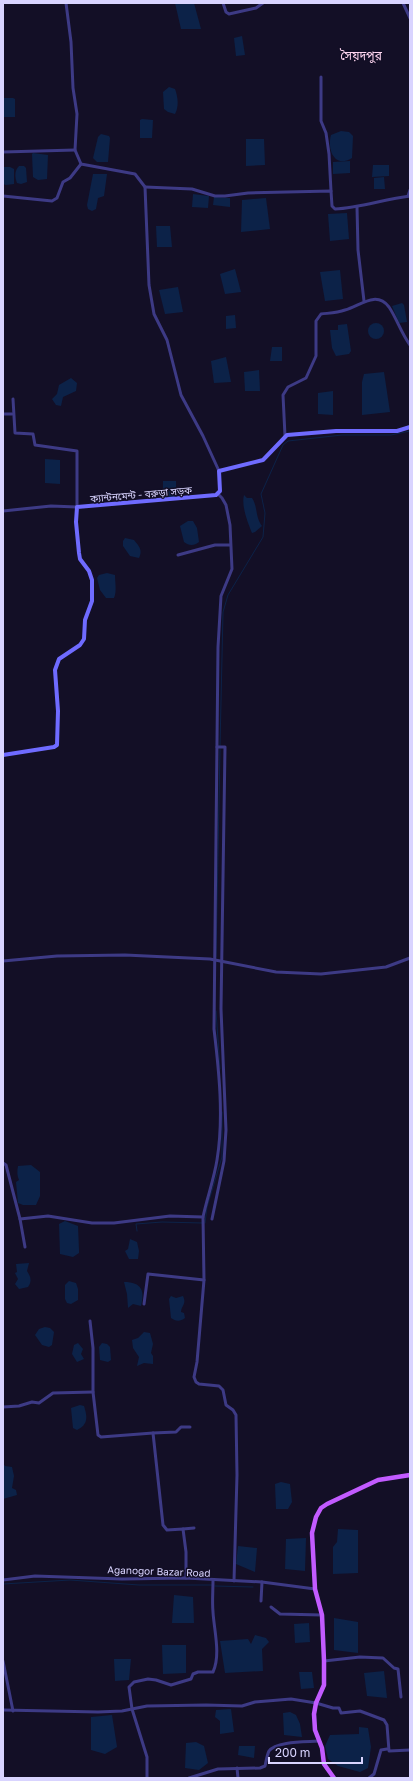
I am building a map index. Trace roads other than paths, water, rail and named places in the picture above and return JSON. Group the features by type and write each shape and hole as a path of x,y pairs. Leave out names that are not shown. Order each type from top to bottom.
{"main road":[{"path":"218,494 220,488 219,471 263,460 286,436 336,431 397,431 410,427"},
{"name":"ক্যান্টনমেন্ট - বরুড়া সড়ক","path":"3,755 54,748 57,745 58,711 55,670 59,659 80,645 84,639 85,620 92,601 92,580 79,553 76,522 77,507 212,496 218,494"},
{"path":"334,1778 324,1764 322,1748 318,1742 314,1714 316,1703 324,1685 322,1615 315,1589 312,1533 316,1516 321,1508 360,1487 378,1480 410,1475"}],"street":[{"path":"66,3 71,42 73,88 77,114 75,150 81,164"},
{"path":"223,3 226,12 229,14 256,8 264,3"},
{"path":"403,3 410,18"},
{"path":"321,77 321,121 329,154 330,191 333,208 357,207 371,202 409,196 410,190"},
{"path":"3,152 75,150"},
{"path":"81,164 135,174 145,187 148,285 154,314 168,340 180,395 203,436 219,471"},
{"path":"3,196 52,201 57,198 63,182 70,178 81,164"},
{"path":"145,187 192,190 215,196 248,193 330,191"},
{"path":"357,207 358,250 364,301"},
{"path":"286,436 283,395 288,387 306,378 316,356 318,317 321,314 343,311 356,307 364,301 379,300 388,306 401,332 410,345"},
{"path":"3,511 51,506 77,507 77,451 35,445 33,434 15,433 12,414 12,399"},
{"path":"3,414 12,414"},
{"path":"218,494 224,501 228,514 231,535 230,545 232,569 221,596 218,647 214,1029 220,1123 217,1161 203,1218 204,1280 197,1362 194,1377 196,1382 200,1384 219,1386 223,1390 226,1405 233,1410 236,1415 237,1475 234,1581"},
{"path":"178,555 215,545 230,545"},
{"path":"212,1219 224,1161 226,1130 220,961 224,866 224,747 218,747"},
{"path":"3,961 57,956 125,955 215,960 276,972 321,974 386,967 410,958"},
{"path":"3,1163 6,1165 15,1206 20,1219 25,1247"},
{"path":"20,1219 48,1216 92,1223 114,1223 170,1216 203,1218"},
{"path":"144,1304 148,1274 204,1280"},
{"path":"90,1321 93,1348 93,1392 99,1437 176,1432 180,1427 190,1427"},
{"path":"3,1407 19,1406 32,1402 39,1403 53,1393 93,1392"},
{"path":"153,1433 163,1525 167,1530 194,1528"},
{"path":"183,1529 186,1552 186,1578"},
{"name":"Aganogor Bazar Road","path":"3,1580 35,1576 122,1579 186,1578 213,1583 234,1581 262,1582 315,1589"},
{"path":"261,1601 262,1582"},
{"path":"147,1778 147,1757 132,1709 129,1687 134,1682 156,1680 171,1685 191,1679 193,1674 198,1672 213,1672 217,1639 213,1611 213,1583"},
{"path":"271,1607 280,1614 322,1615"},
{"path":"324,1661 360,1657 383,1658 394,1668 398,1669 402,1687 401,1696"},
{"path":"3,1661 13,1710"},
{"path":"3,1710 98,1712 147,1706 206,1704 242,1706 256,1702 291,1699 316,1703 333,1708 340,1708 341,1713 360,1711 384,1720 387,1725 387,1749"},
{"path":"189,1778 218,1769 255,1769 265,1766 269,1751 274,1747 289,1743 318,1742"},
{"path":"369,1778 374,1774 381,1750 410,1750"},
{"path":"237,1768 238,1778"}],"water":[{"path":"175,3 194,3 201,29 181,29"},
{"path":"242,36 245,55 236,56 234,38"},
{"path":"169,87 175,89 177,95 178,105 175,114 164,109 163,92"},
{"path":"3,98 15,99 15,117 3,117"},
{"path":"140,120 153,120 152,138 140,138"},
{"path":"341,131 349,132 353,136 352,158 346,161 336,159 333,156 330,146 331,135"},
{"path":"101,134 109,136 110,138 108,162 97,162 93,158 98,137"},
{"path":"246,139 264,139 265,165 246,166"},
{"path":"33,153 48,155 47,179 38,180 33,177"},
{"path":"350,161 350,173 333,174 333,162"},
{"path":"373,165 389,165 389,176 372,177"},
{"path":"19,166 24,166 26,168 27,182 21,184 17,183 15,177 16,170"},
{"path":"3,167 10,167 14,169 14,184 3,184"},
{"path":"93,174 107,174 104,196 98,198 96,209 92,211 88,209 87,205"},
{"path":"384,177 385,189 374,189 374,178"},
{"path":"193,194 209,196 208,208 192,207"},
{"path":"214,197 230,198 230,207 213,205"},
{"path":"266,198 270,229 241,232 242,200"},
{"path":"347,213 349,239 330,241 328,214"},
{"path":"156,226 170,226 172,247 157,247"},
{"path":"235,269 241,292 225,294 220,274"},
{"path":"340,270 343,299 325,301 320,272"},
{"path":"178,287 183,312 165,314 159,290"},
{"path":"402,303 404,305 407,322 399,323 392,306"},
{"path":"235,315 236,328 226,329 226,316"},
{"path":"373,323 379,323 384,328 382,337 379,339 373,339 368,334 368,328"},
{"path":"347,324 351,351 349,354 336,356 332,348 330,330 338,330 338,325"},
{"path":"272,347 282,347 282,361 270,361"},
{"path":"226,357 231,382 214,383 211,361"},
{"path":"259,370 260,391 245,391 244,372"},
{"path":"384,372 390,412 362,415 362,382 364,374"},
{"path":"71,378 77,383 76,391 63,397 61,406 56,405 52,399 57,394 59,385"},
{"path":"333,391 333,415 318,414 318,393"},
{"path":"45,459 60,460 60,484 45,483"},
{"path":"163,481 176,481 176,497 163,498"},
{"path":"244,495 247,498 252,498 258,519 262,526 252,533 244,509"},
{"path":"188,521 193,521 197,528 199,542 193,545 184,542 180,526"},
{"path":"125,538 134,540 140,548 139,558 130,556 123,546 123,541"},
{"path":"107,573 115,575 116,590 114,598 106,598 100,590 97,578 99,575"},
{"path":"31,1165 40,1172 40,1196 36,1205 23,1205 18,1203 16,1182 19,1180 17,1173 18,1166"},
{"path":"65,1221 78,1226 79,1253 73,1257 60,1254 59,1224"},
{"path":"130,1239 137,1242 139,1251 138,1259 129,1259 125,1251 128,1249"},
{"path":"29,1263 27,1271 30,1277 30,1283 28,1287 19,1289 15,1284 18,1279 15,1273 17,1272 16,1264"},
{"path":"69,1281 76,1283 78,1289 78,1300 71,1304 67,1303 65,1299 65,1285"},
{"path":"124,1282 130,1282 141,1288 143,1296 141,1306 133,1304 128,1308"},
{"path":"171,1296 176,1298 183,1296 184,1303 181,1312 184,1313 185,1318 178,1321 171,1318 169,1299"},
{"path":"45,1327 50,1328 54,1332 52,1345 49,1347 42,1345 35,1335 39,1329"},
{"path":"144,1332 150,1333 153,1344 151,1353 153,1356 153,1364 144,1363 137,1366 139,1357 133,1348 132,1340 138,1338"},
{"path":"78,1343 83,1349 81,1354 84,1359 77,1362 72,1354 74,1345"},
{"path":"102,1343 107,1344 110,1347 111,1360 108,1362 100,1360 99,1347"},
{"path":"80,1405 84,1406 86,1420 84,1425 77,1430 73,1428 71,1408"},
{"path":"3,1463 5,1466 12,1467 14,1476 12,1488 16,1490 17,1495 3,1499"},
{"path":"281,1482 290,1484 292,1502 288,1509 276,1509 275,1484"},
{"path":"338,1529 358,1530 358,1573 333,1574 333,1547 337,1542"},
{"path":"306,1538 305,1571 285,1569 286,1539"},
{"path":"238,1546 257,1548 255,1572 236,1564"},
{"path":"174,1595 193,1597 194,1623 172,1623"},
{"path":"334,1618 358,1622 358,1653 334,1650"},
{"path":"309,1623 310,1642 295,1643 294,1624"},
{"path":"255,1635 266,1638 269,1642 262,1649 263,1671 225,1673 220,1641 248,1639 251,1644"},
{"path":"162,1645 186,1645 186,1673 163,1674"},
{"path":"114,1659 131,1659 129,1680 115,1681"},
{"path":"384,1671 387,1698 367,1696 364,1673"},
{"path":"299,1672 312,1672 314,1688 301,1689"},
{"path":"231,1709 234,1732 220,1734 220,1721 215,1717 216,1710"},
{"path":"290,1712 296,1715 300,1724 302,1737 284,1735 283,1713"},
{"path":"112,1715 117,1747 105,1754 91,1750 91,1717"},
{"path":"359,1727 368,1728 371,1747 368,1768 360,1772 338,1766 328,1759 325,1746 330,1735 359,1734"},
{"path":"196,1742 204,1746 208,1763 199,1770 185,1768 186,1743"},
{"path":"239,1746 255,1746 254,1758 238,1755"}],"waterway":[{"path":"220,746 223,612 228,595 263,537 265,513 261,494 283,445 288,441 342,435 391,435 410,431"},
{"path":"216,957 220,749"},
{"path":"216,1011 220,1069"},
{"path":"205,1223 207,1207 222,1157 222,1112"},
{"path":"137,1231 136,1224 162,1222 202,1223"},
{"path":"3,1584 70,1580 139,1585 212,1585"},
{"path":"215,1586 253,1587"}],"district":[{"name":"সৈয়দপুর","path":"361,56"}]}
